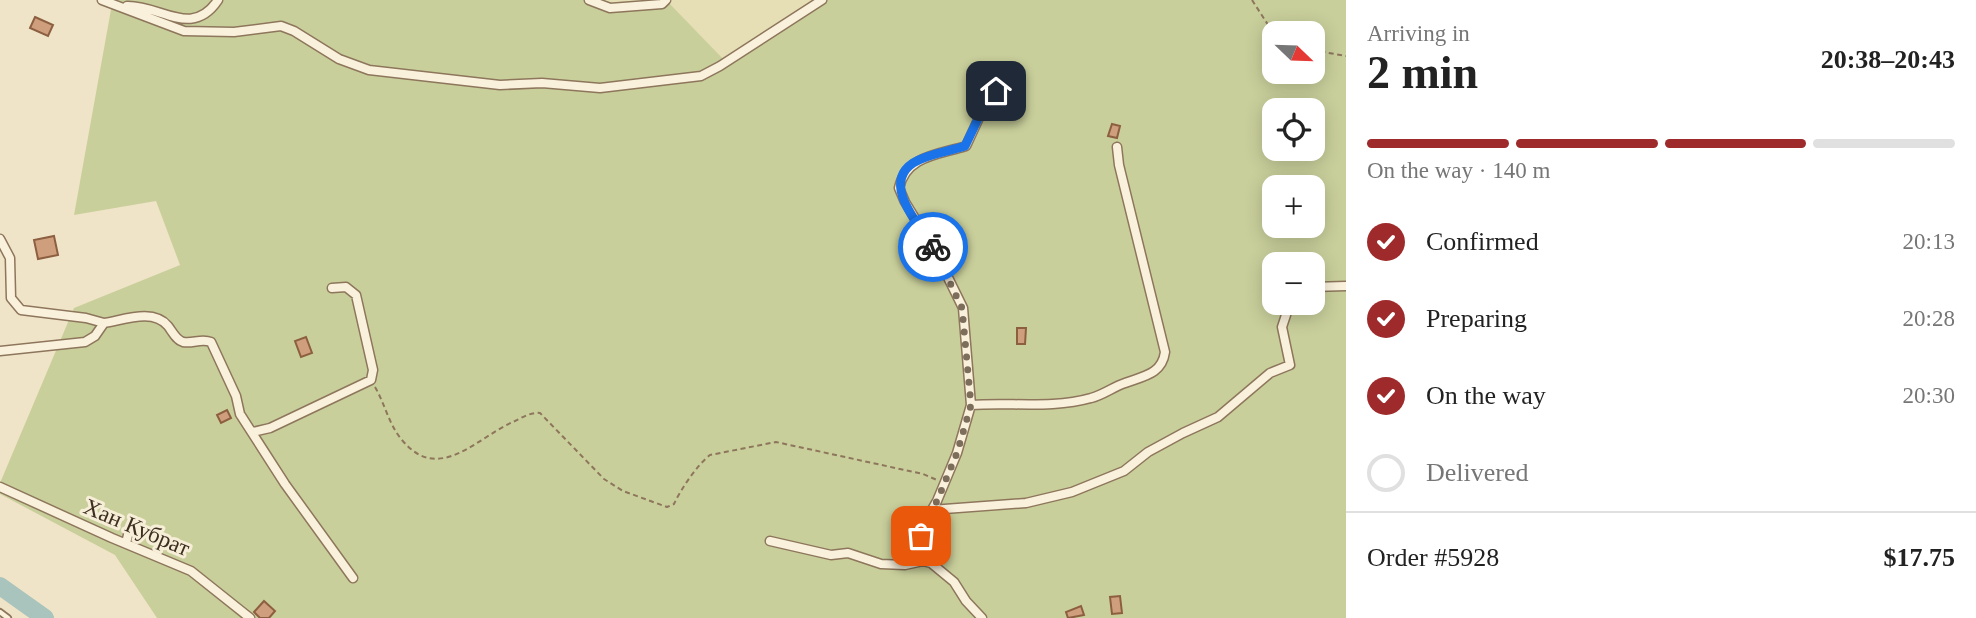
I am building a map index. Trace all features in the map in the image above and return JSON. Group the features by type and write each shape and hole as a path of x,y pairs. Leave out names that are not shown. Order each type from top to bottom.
{"street":[{"path":"102,0 184,31 234,32 281,26 339,59 369,70 499,85 542,83 600,88 701,76 822,0"},
{"path":"121,6 140,5 182,20 209,11 218,0"},
{"path":"589,0 610,8 662,4 666,0"},
{"path":"923,561 921,536 964,434 971,405 962,308 936,251 899,188 905,171 915,162 965,146 990,94 996,91 1014,95"},
{"path":"971,405 1026,405 1088,399 1147,376 1161,365 1165,352 1117,147"},
{"path":"0,239 10,258 11,298 21,310 86,318 103,323 152,316 166,323 179,341 203,339 211,342 236,396 240,414 285,484 353,578"},
{"path":"1325,287 1346,286"},
{"path":"253,432 270,428 371,380 373,370 356,295 346,287 332,288"},
{"path":"931,510 1026,503 1072,492 1124,471 1160,446 1218,417 1270,373 1290,365 1282,327 1286,315"},
{"path":"0,351 85,342 95,336 103,323"},
{"name":"Хан Кубрат","path":"0,487 191,570 250,618"},
{"path":"126,543 129,530"},
{"path":"770,541 831,555 848,553 881,564 905,565 923,561 931,563 954,582 966,601 982,618"}],"lane":[{"path":"0,612 8,618"}],"path":[{"path":"1252,0 1266,21"},
{"path":"1325,52 1346,56"},
{"path":"371,380 400,438 420,457 441,460 457,454 502,426 527,415 540,413 604,480 623,491 667,507 674,504 702,461 710,455 776,442 923,474 943,483"}],"shaded area":[{"path":"589,0 822,0 726,63 621,7"}],"green space":[{"path":"104,0 589,0 600,5 666,0 726,62 822,0 1346,0 1346,618 157,618 115,555 0,494 0,483 74,308 180,265 156,201 74,215 112,4"}],"building":[{"path":"35,17 53,25 48,36 30,28"},
{"path":"1112,124 1120,126 1117,138 1108,136"},
{"path":"960,228 965,239 955,244 950,233"},
{"path":"54,236 58,255 38,259 34,240"},
{"path":"1017,328 1026,328 1025,344 1017,344"},
{"path":"306,337 312,353 301,357 295,341"},
{"path":"227,410 231,418 221,423 217,415"},
{"path":"1120,596 1122,613 1112,614 1110,597"},
{"path":"264,601 275,611 269,618 260,618 254,612"},
{"path":"1081,606 1084,615 1068,618 1066,612"}],"waterway":[{"path":"0,586 45,618"}],"way so far":[{"path":"921,536 923,525 937,501 957,453 971,405 962,308 933,247"}],"route":[{"path":"933,247 905,202 899,188 901,178 915,162 965,146 990,94 996,91"}]}
